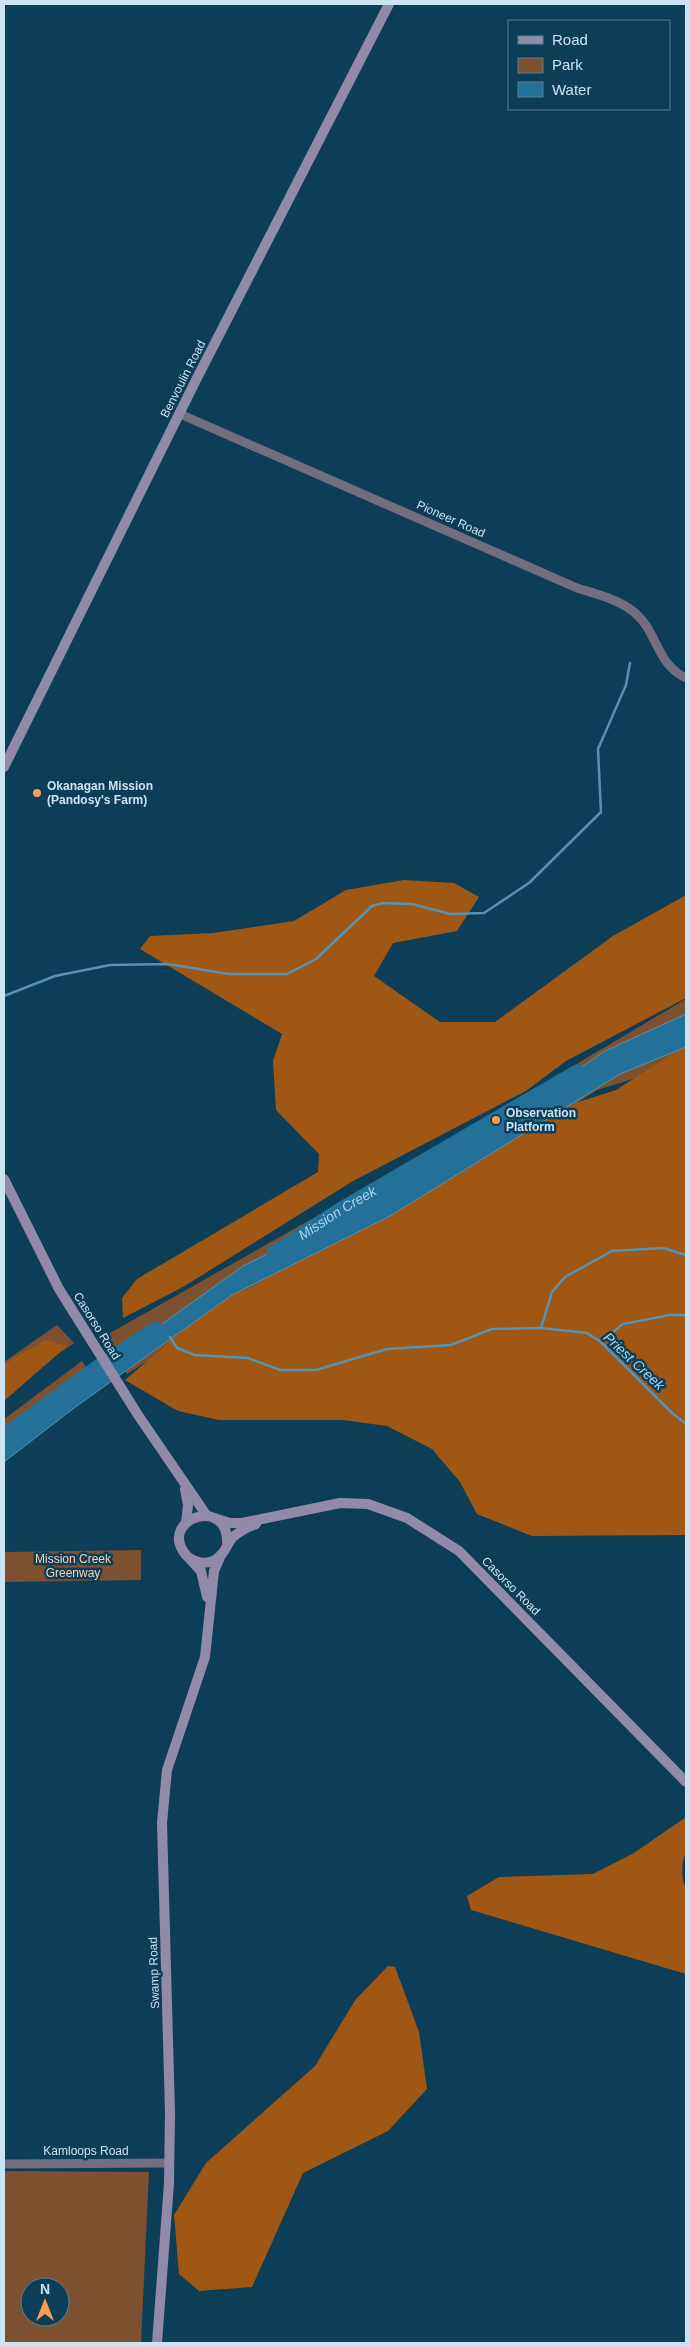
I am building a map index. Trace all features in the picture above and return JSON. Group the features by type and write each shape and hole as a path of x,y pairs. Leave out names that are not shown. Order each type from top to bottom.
{"main road":[{"name":"Benvoulin Road","path":"4,767 180,414 389,4"},
{"name":"Casorso Road","path":"4,1179 59,1289 182,1481 211,1517 230,1523 340,1503 368,1504 408,1518 459,1551 686,1782"},
{"name":"Casorso Road","path":"182,1481 188,1505 186,1523"},
{"path":"211,1517 225,1530 227,1545 221,1555 215,1560 202,1563 188,1558 180,1545 182,1530 192,1518 211,1517"},
{"name":"Casorso Road","path":"227,1545 246,1528 271,1517"},
{"name":"Swamp Road","path":"157,2343 169,2164 170,2114 162,1823 167,1770 205,1657 214,1571 221,1555"},
{"name":"Swamp Road","path":"188,1558 201,1571 209,1608"}],"street":[{"name":"Pioneer Road","path":"180,414 577,588 608,598 634,612 649,630 664,661 686,678"},
{"name":"Kamloops Road","path":"4,2164 169,2164"}],"green space":[{"name":"Mission Creek","path":"686,999 686,1055 649,1074 597,1090 522,1138 209,1322 127,1374 103,1337 308,1221 488,1125 573,1066"},
{"path":"57,1325 74,1343 4,1392 4,1362"},
{"path":"82,1361 97,1384 4,1452 4,1419"},
{"name":"Mission Creek Greenway","path":"141,1550 141,1580 4,1582 4,1552"},
{"path":"4,2171 149,2172 141,2343 4,2343"}],"shaded area":[{"path":"404,880 454,883 479,897 457,931 393,943 374,976 440,1022 495,1022 613,936 686,895 686,998 566,1061 526,1091 353,1181 183,1287 123,1318 122,1298 137,1279 318,1172 319,1154 276,1110 273,1061 282,1034 140,949 150,936 213,933 294,921 346,890"},
{"path":"686,1045 686,1535 532,1536 477,1514 460,1482 432,1449 387,1426 343,1420 219,1420 178,1411 125,1380 221,1298 249,1289 544,1113 616,1090"},
{"path":"46,1340 67,1346 4,1401 4,1364"},
{"path":"686,1817 686,1853 682,1870 686,1888 686,1974 471,1910 467,1896 499,1877 593,1874 634,1853"},
{"path":"388,1966 395,1967 419,2032 427,2089 388,2131 303,2173 252,2287 199,2291 179,2274 174,2215 206,2163 315,2066 356,1999"}],"water":[{"name":"Mission Creek","path":"686,1014 686,1047 620,1074 390,1216 232,1295 74,1408 4,1462 4,1437 243,1266 334,1221 402,1175 481,1135 605,1051"}],"waterway":[{"path":"4,996 55,976 110,965 168,964 229,974 287,974 316,959 372,906 383,903 412,904 450,914 484,913 529,883 601,812 598,749 626,685 630,663"},
{"name":"Mission Creek","path":"274,1253 340,1210 577,1072"},
{"path":"541,1328 552,1292 565,1277 612,1251 663,1248 686,1255"},
{"path":"601,1342 623,1324 670,1315 686,1315"},
{"name":"Priest Creek","path":"170,1337 177,1348 195,1355 248,1358 280,1370 316,1370 387,1349 451,1345 492,1329 541,1328 587,1333 601,1342 672,1413 686,1424"},
{"name":"Mission Creek","path":"4,1436 102,1364 156,1329"}],"place":[{"name":"Okanagan Mission (Pandosy's Farm)","path":"37,793"},
{"name":"Observation Platform","path":"496,1120"}]}
